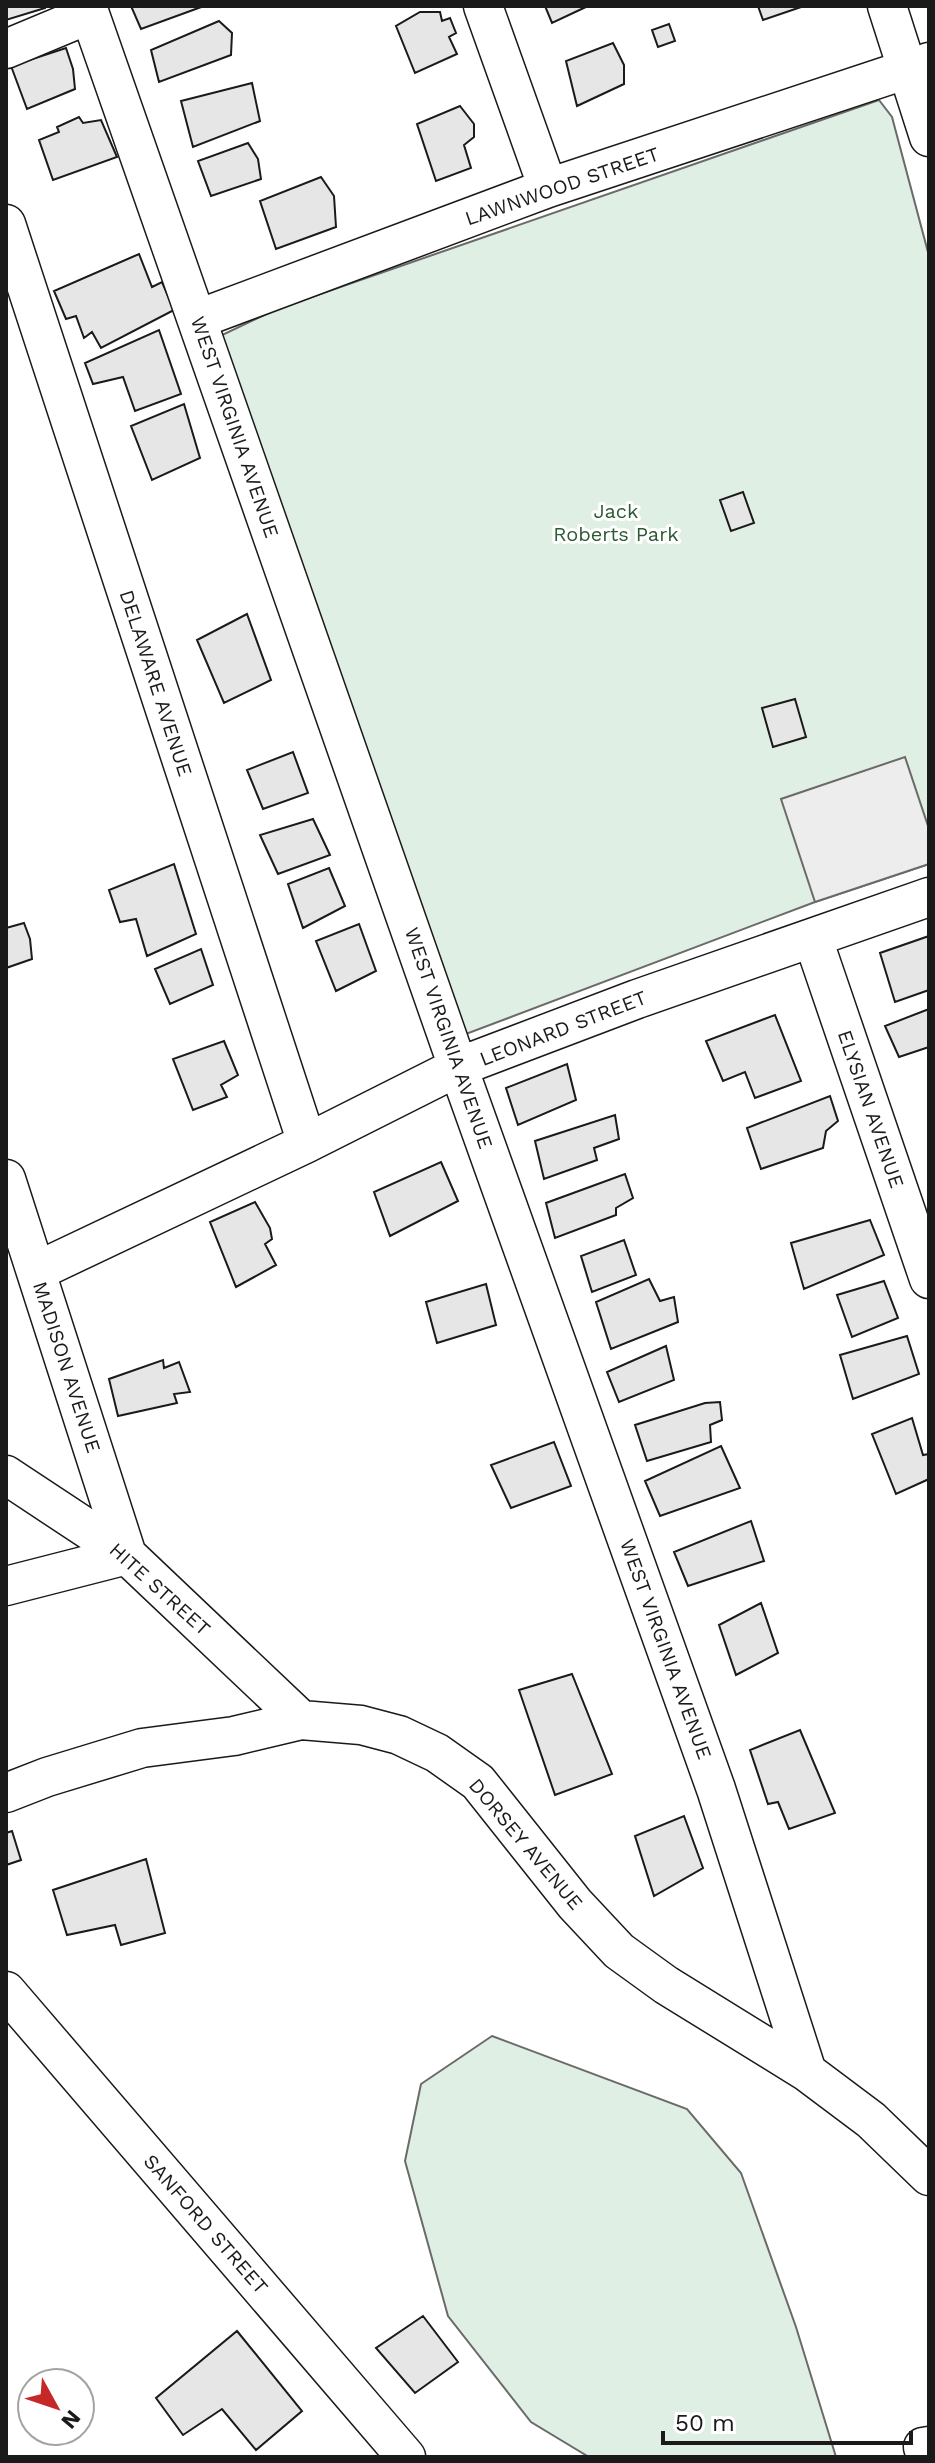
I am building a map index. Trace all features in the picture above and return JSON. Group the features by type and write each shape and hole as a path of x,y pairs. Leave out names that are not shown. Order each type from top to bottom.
{"street":[{"path":"483,6 548,188"},
{"path":"887,6 919,66 929,137"},
{"path":"6,49 89,10"},
{"name":"WEST VIRGINIA AVENUE","path":"89,10 458,1067 711,1774 807,2072"},
{"name":"LAWNWOOD STREET","path":"198,319 548,188 919,66"},
{"name":"DELAWARE AVENUE","path":"6,224 307,1143"},
{"name":"LEONARD STREET","path":"37,1271 307,1143 458,1067 637,999 929,897"},
{"name":"ELYSIAN AVENUE","path":"813,939 929,1279"},
{"name":"MADISON AVENUE","path":"6,1179 127,1555"},
{"name":"HITE STREET","path":"6,1475 127,1555 301,1720"},
{"path":"6,1586 127,1555"},
{"name":"DORSEY AVENUE","path":"6,1793 142,1748 234,1736 301,1720 361,1725 399,1735 437,1753 478,1782 575,1904 619,1951 666,1985 807,2072 871,2120 929,2176"},
{"name":"SANFORD STREET","path":"6,1991 406,2457"}],"green space":[{"name":"Jack Roberts Park","path":"879,100 892,117 929,256 929,864 815,902 466,1034 220,336 277,309"},
{"path":"492,2036 687,2109 741,2173 796,2327 836,2457 589,2457 531,2422 448,2316 405,2161 421,2084"}],"shaded area":[{"path":"905,757 929,829 929,864 815,902 781,799"}],"building":[{"path":"6,6 45,6 45,8 6,20"},
{"path":"131,6 204,6 141,29"},
{"path":"545,6 588,6 552,23"},
{"path":"758,6 804,6 763,20"},
{"path":"420,12 440,12 442,21 450,18 456,33 449,37 457,54 415,73 396,26"},
{"path":"219,21 232,33 231,55 159,82 151,50"},
{"path":"669,24 675,41 658,47 652,30"},
{"path":"613,43 624,65 624,84 577,106 566,61"},
{"path":"66,48 75,89 27,109 11,66"},
{"path":"252,83 260,121 193,147 181,101"},
{"path":"460,106 474,124 474,137 464,145 471,168 436,181 417,124"},
{"path":"79,117 83,123 101,120 117,157 53,180 39,140 59,132 57,127"},
{"path":"248,143 258,159 261,179 211,196 198,161"},
{"path":"321,177 334,196 336,227 276,249 260,201"},
{"path":"139,254 152,287 162,282 174,310 101,348 92,332 84,338 76,316 66,319 54,291"},
{"path":"159,330 181,394 135,411 123,377 93,384 85,363"},
{"path":"184,404 200,458 152,480 131,426"},
{"path":"743,492 754,523 731,531 720,500"},
{"path":"247,614 271,680 224,703 197,640"},
{"path":"795,699 806,737 773,747 762,708"},
{"path":"293,752 308,793 263,809 247,770"},
{"path":"313,819 330,855 278,874 260,835"},
{"path":"174,864 196,934 147,956 136,919 120,922 109,890"},
{"path":"329,868 345,906 303,928 288,884"},
{"path":"24,923 32,959 6,968 6,928"},
{"path":"359,924 376,971 336,991 316,941"},
{"path":"929,936 929,990 895,1002 880,953"},
{"path":"201,949 213,985 170,1004 155,969"},
{"path":"929,1009 929,1047 899,1057 885,1026"},
{"path":"775,1015 801,1081 755,1098 745,1072 723,1081 706,1041"},
{"path":"224,1041 238,1075 221,1085 227,1097 193,1110 173,1059"},
{"path":"567,1064 576,1100 518,1125 506,1088"},
{"path":"830,1096 838,1121 826,1131 823,1148 761,1169 747,1128"},
{"path":"615,1115 619,1139 594,1148 597,1160 544,1179 535,1141"},
{"path":"441,1162 458,1201 390,1236 374,1192"},
{"path":"625,1174 633,1198 616,1208 616,1215 555,1238 546,1203"},
{"path":"255,1202 270,1228 272,1239 265,1244 276,1265 236,1287 210,1222"},
{"path":"870,1220 884,1255 804,1289 791,1243"},
{"path":"624,1240 636,1275 592,1292 581,1256"},
{"path":"649,1279 660,1301 674,1297 678,1322 611,1349 596,1302"},
{"path":"884,1281 898,1318 852,1337 837,1295"},
{"path":"486,1284 496,1325 437,1343 426,1302"},
{"path":"907,1336 919,1374 853,1399 840,1355"},
{"path":"666,1346 674,1380 619,1402 607,1372"},
{"path":"163,1360 164,1368 179,1362 190,1392 174,1394 177,1403 118,1416 109,1379"},
{"path":"720,1402 722,1420 710,1425 711,1442 647,1461 635,1425 705,1403"},
{"path":"912,1418 923,1455 929,1454 929,1479 896,1494 872,1434"},
{"path":"554,1442 571,1486 511,1508 491,1465"},
{"path":"721,1446 740,1488 660,1516 645,1481"},
{"path":"751,1521 764,1561 688,1586 674,1552"},
{"path":"761,1603 778,1653 736,1675 719,1625"},
{"path":"572,1674 612,1774 555,1795 519,1690"},
{"path":"800,1730 835,1813 789,1829 778,1802 768,1804 750,1750"},
{"path":"684,1816 703,1868 654,1896 635,1836"},
{"path":"12,1831 21,1860 6,1865 6,1833"},
{"path":"146,1859 165,1933 121,1945 115,1925 67,1935 53,1890"},
{"path":"423,2316 458,2362 415,2393 376,2348"},
{"path":"237,2331 302,2411 256,2450 222,2409 183,2435 156,2398"}]}
